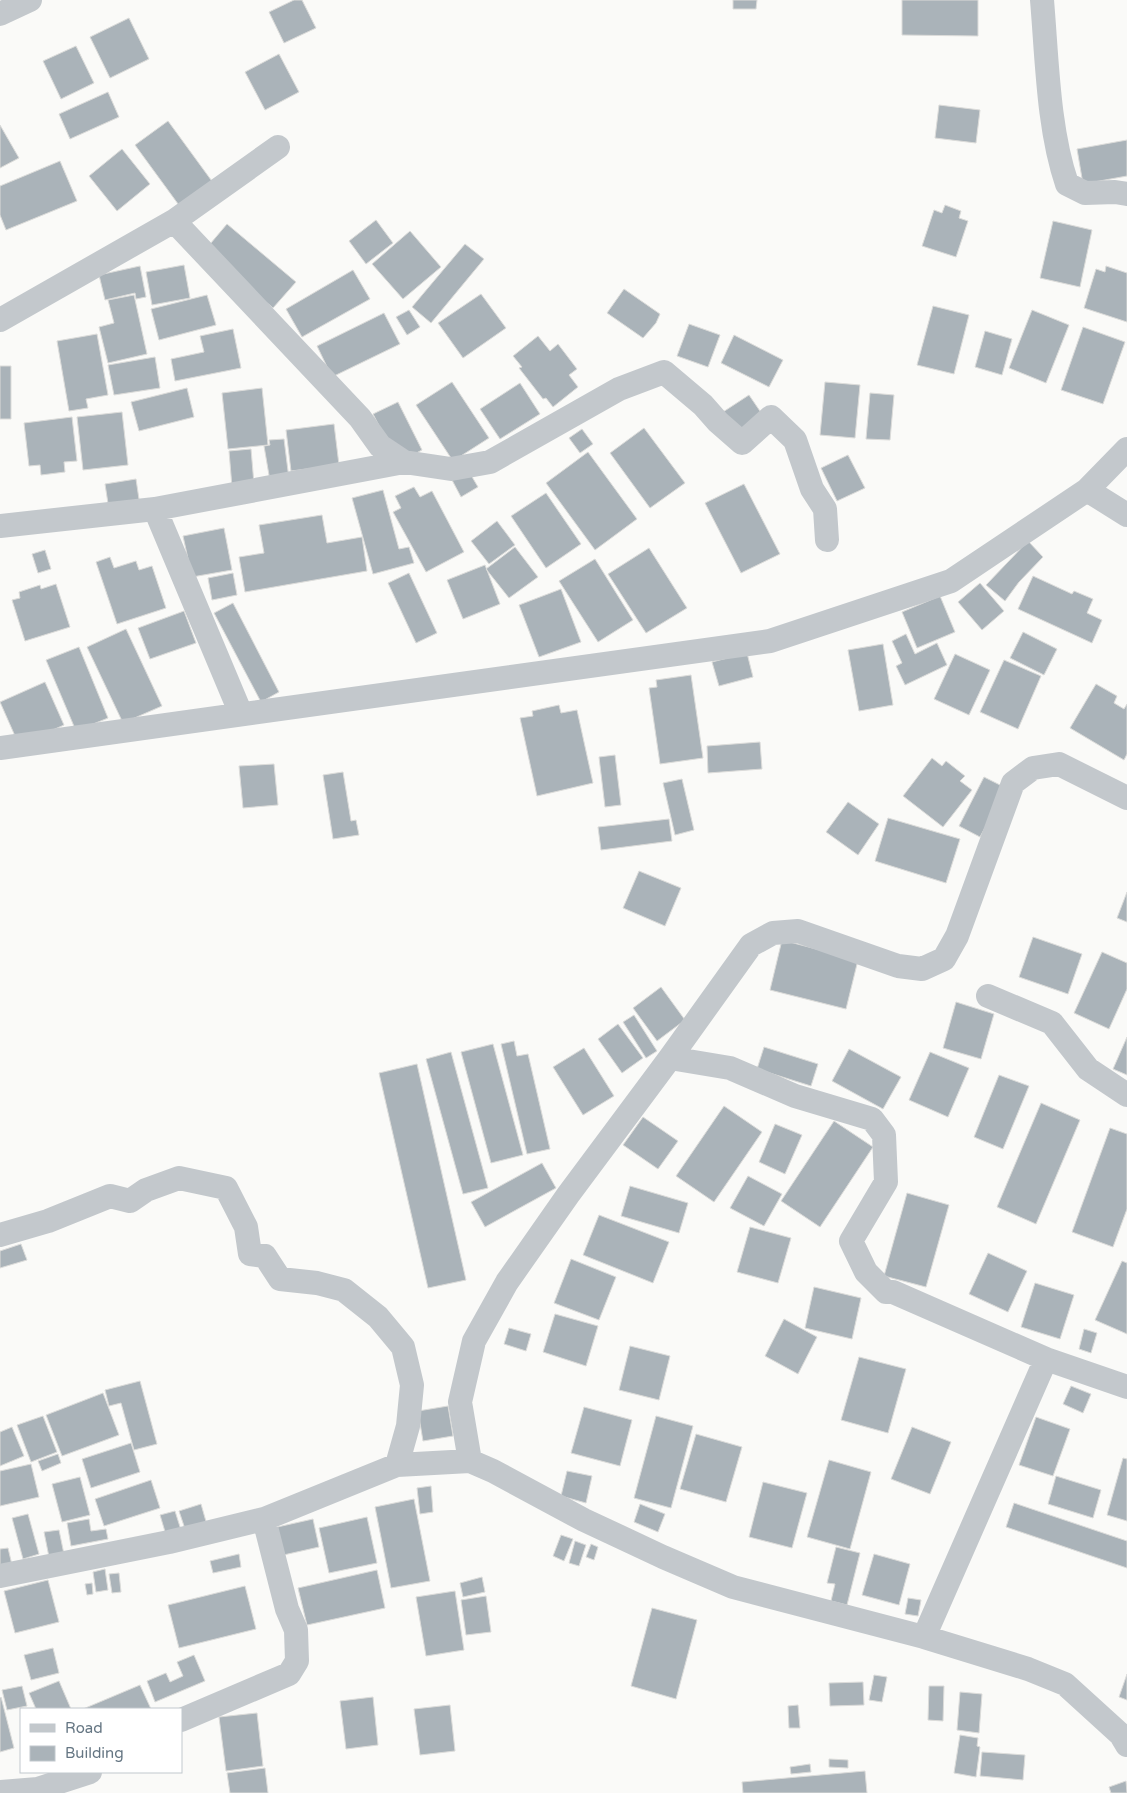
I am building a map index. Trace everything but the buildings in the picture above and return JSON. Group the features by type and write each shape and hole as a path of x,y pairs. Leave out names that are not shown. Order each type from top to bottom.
{"street":[{"path":"0,14 30,0"},
{"path":"1042,0 1053,120 1067,184 1085,193 1115,192 1127,194"},
{"path":"0,320 174,221 278,147"},
{"path":"174,221 360,418 380,446 404,462"},
{"path":"0,526 155,509 404,462 452,469 490,462 619,389 664,372 703,405 718,422 742,443 771,417 796,440 812,489 825,509 827,540"},
{"path":"0,748 770,641 951,581 1087,490 1127,449"},
{"path":"1087,490 1127,515"},
{"path":"155,509 241,714"},
{"path":"470,1461 460,1402 474,1341 507,1282 568,1195 751,945 773,933 798,931 898,966 922,969 944,959 957,936 1013,783 1033,768 1059,764 1127,798"},
{"path":"988,996 1052,1023 1088,1069 1127,1095"},
{"path":"670,1058 730,1068 795,1096 872,1119 884,1135 886,1182 851,1241 866,1272 886,1292 893,1292 1046,1359 1127,1387"},
{"path":"0,1235 48,1221 110,1196 130,1201 146,1190 179,1178 226,1188 246,1227 250,1254 265,1256 280,1279 317,1283 344,1290 378,1317 402,1347 412,1384 408,1426 396,1465"},
{"path":"924,1637 1046,1359"},
{"path":"0,1576 169,1542 264,1519 396,1465 470,1461 493,1471 584,1520 733,1587 924,1637 1028,1669 1065,1684 1121,1735 1127,1745"},
{"path":"182,1720 289,1674 297,1661 296,1630 287,1609 264,1519"},
{"path":"0,1792 38,1789 87,1773"}]}
